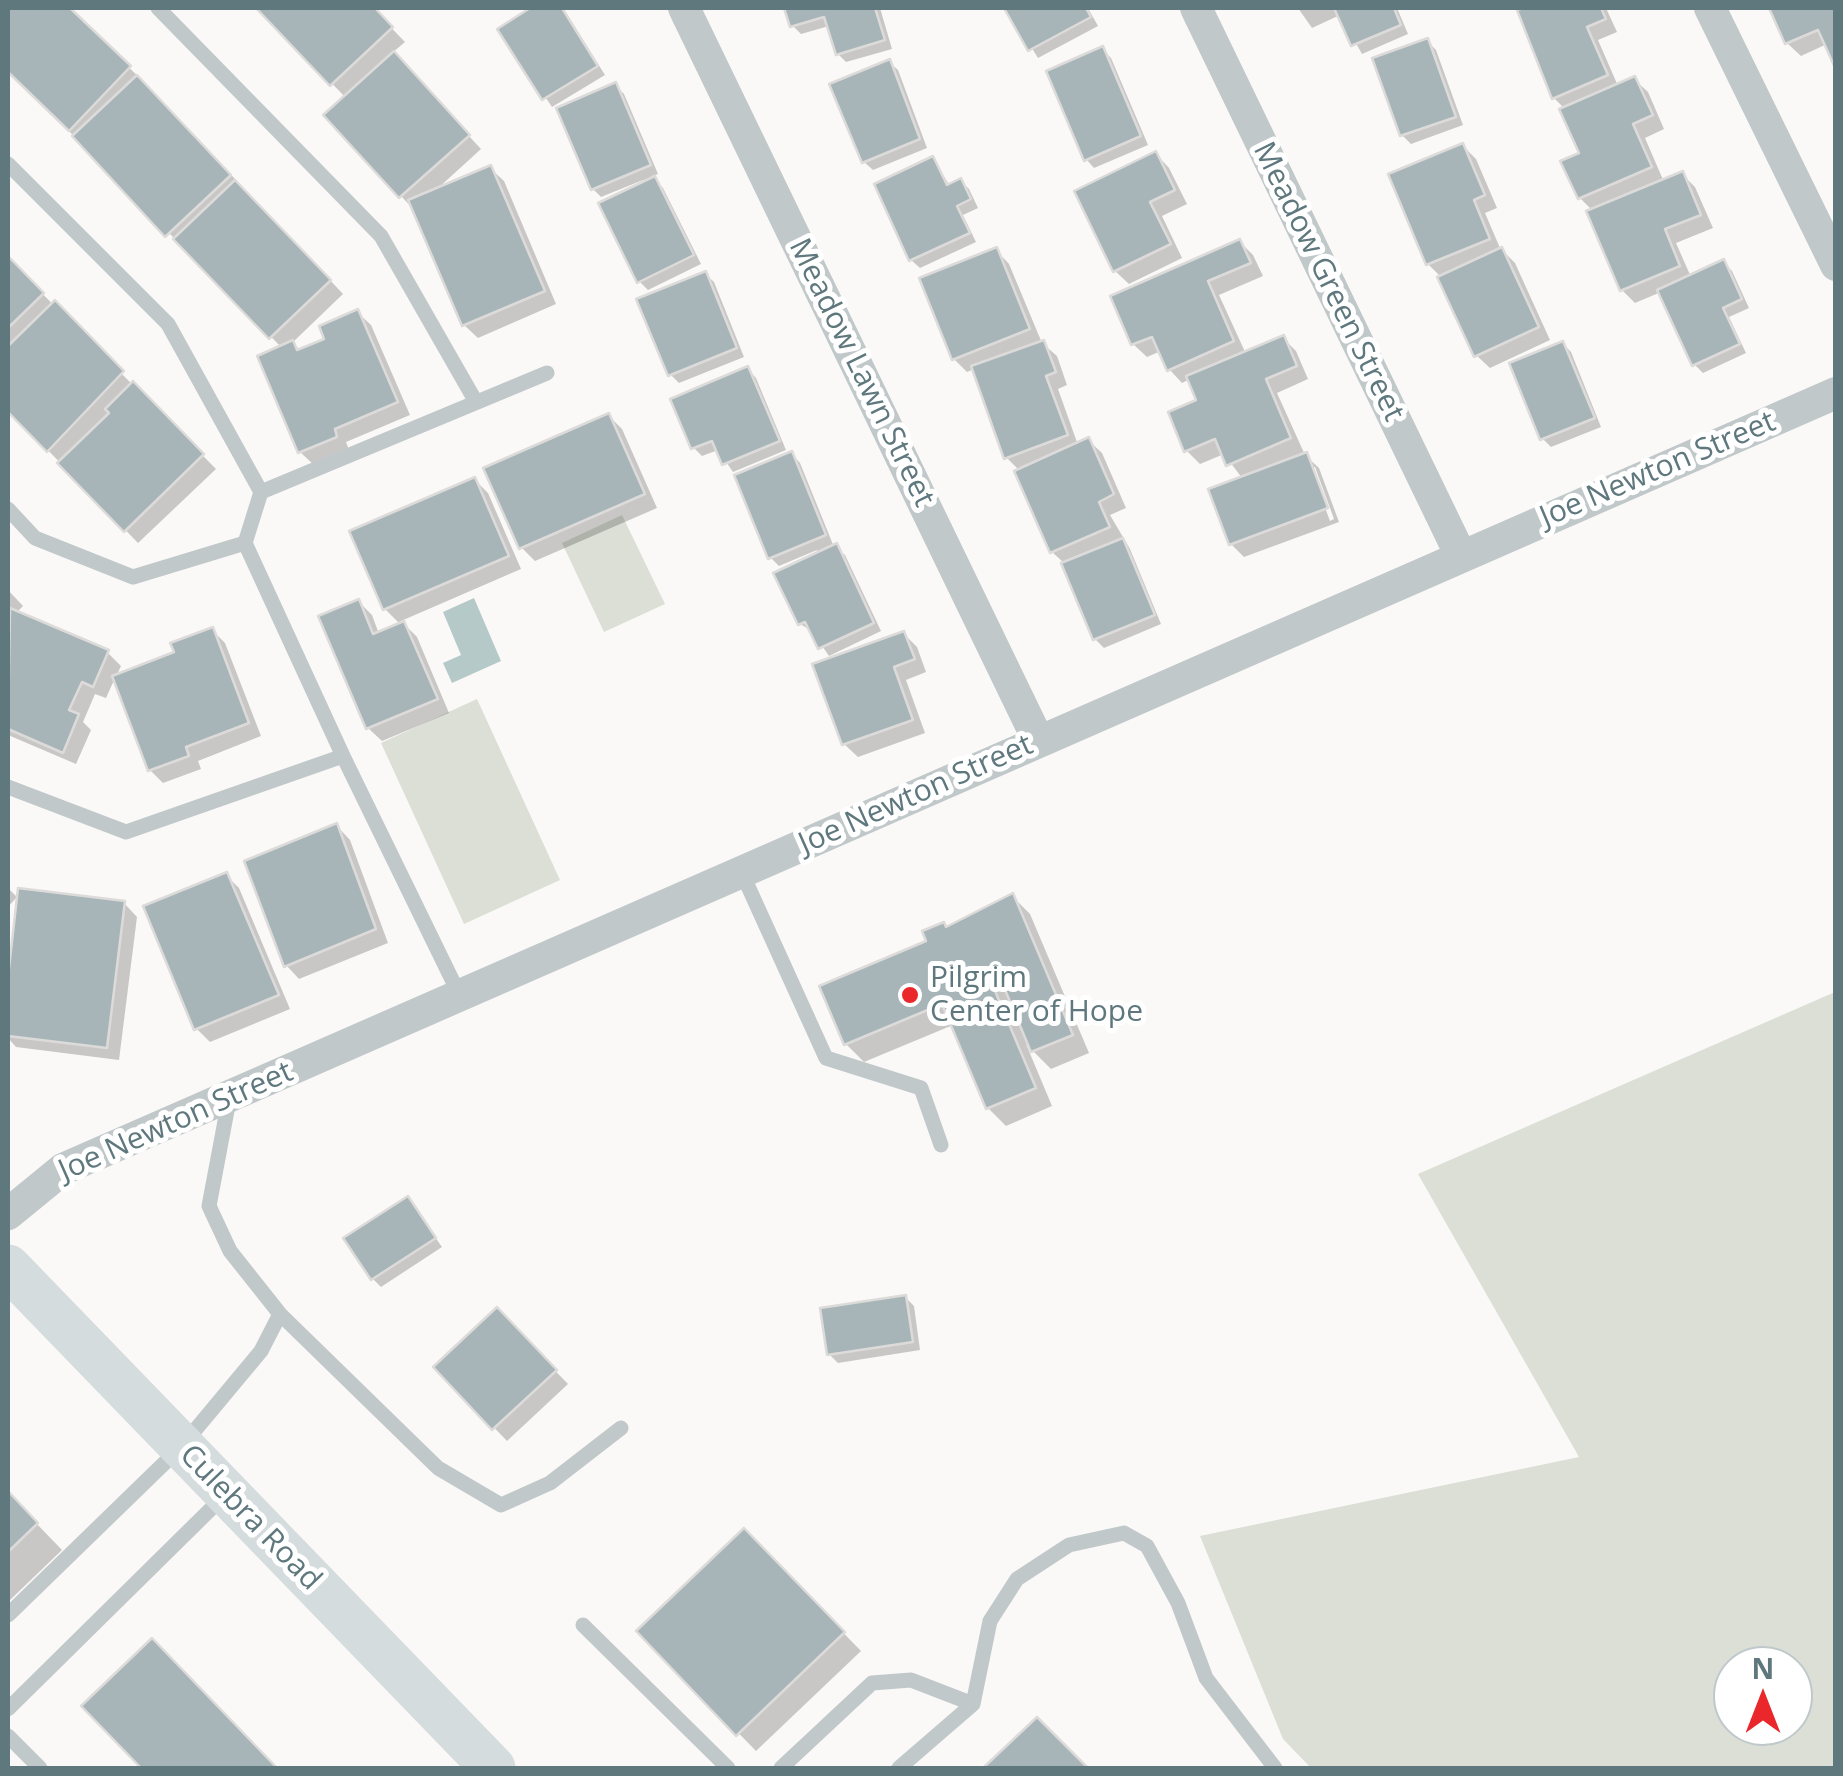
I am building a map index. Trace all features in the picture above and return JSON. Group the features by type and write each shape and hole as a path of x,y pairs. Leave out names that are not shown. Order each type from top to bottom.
{"main road":[{"name":"Culebra Road","path":"8,1267 493,1768"}],"street":[{"name":"Meadow Lawn Street","path":"684,8 1038,740"},
{"name":"Meadow Green Street","path":"1196,8 1461,556"},
{"path":"1710,8 1836,264"},
{"name":"Joe Newton Street","path":"8,1214 63,1169 1836,392"}],"lane":[{"path":"158,8 381,236 476,402"},
{"path":"8,164 168,324 262,492 245,543 460,996"},
{"path":"262,492 547,373"},
{"path":"8,509 35,538 134,577 245,543"},
{"path":"8,787 126,832 343,756"},
{"path":"742,873 826,1058 921,1088 941,1144"},
{"path":"230,1096 209,1206 230,1251 280,1314 438,1468 501,1506 550,1483 621,1428"},
{"path":"8,1615 180,1446 261,1351 280,1314"},
{"path":"8,1708 226,1494"},
{"path":"899,1768 973,1704 990,1621 1017,1579 1070,1544 1124,1533 1147,1546 1178,1603 1206,1678 1274,1768"},
{"path":"583,1625 728,1768"},
{"path":"781,1768 872,1684 912,1680 973,1704"},
{"path":"8,1736 40,1768"}],"shaded area":[{"path":"622,515 665,604 604,632 562,543"},
{"path":"474,598 501,661 452,683 443,663 461,655 443,612"},
{"path":"477,699 560,880 464,924 381,743"},
{"path":"1835,992 1835,1768 1311,1768 1283,1739 1200,1536 1579,1457 1418,1174"}],"building":[{"path":"8,8 70,8 131,66 69,131 8,72"},
{"path":"256,8 375,8 393,27 330,86"},
{"path":"530,8 562,8 598,66 542,100 497,29"},
{"path":"784,8 875,8 885,40 836,55 824,17 790,27"},
{"path":"1004,8 1086,8 1091,17 1028,51"},
{"path":"1334,8 1394,8 1401,25 1351,46"},
{"path":"1601,8 1606,19 1587,27 1608,75 1552,99 1517,10"},
{"path":"1769,8 1836,8 1836,70 1818,30 1785,44"},
{"path":"1428,38 1456,117 1400,136 1372,58"},
{"path":"1103,46 1141,136 1084,161 1046,71"},
{"path":"394,51 470,135 399,198 323,115"},
{"path":"890,59 920,139 862,163 829,84"},
{"path":"137,75 231,175 165,237 72,136"},
{"path":"1635,76 1653,115 1633,124 1652,167 1578,199 1560,161 1579,153 1559,109"},
{"path":"616,82 651,165 591,190 556,108"},
{"path":"1463,143 1485,195 1474,200 1490,239 1426,265 1388,174"},
{"path":"1156,151 1175,190 1150,202 1171,244 1113,272 1074,191"},
{"path":"933,156 947,185 961,178 971,199 957,206 970,233 909,261 874,184"},
{"path":"491,165 545,291 462,326 408,200"},
{"path":"1683,171 1701,215 1665,229 1680,266 1620,291 1586,211"},
{"path":"655,176 694,255 637,283 598,203"},
{"path":"235,180 331,280 269,339 173,239"},
{"path":"1240,239 1251,263 1208,281 1234,341 1167,371 1152,337 1131,345 1110,296"},
{"path":"997,247 1030,329 952,360 919,278"},
{"path":"1502,247 1539,327 1474,357 1437,277"},
{"path":"8,256 44,293 8,328"},
{"path":"1724,259 1742,299 1723,308 1740,344 1692,366 1657,290"},
{"path":"706,271 737,348 668,376 636,299"},
{"path":"55,300 124,371 47,452 8,412 8,346"},
{"path":"358,309 398,402 335,429 337,437 298,453 257,356 293,340 297,350 324,339 319,326"},
{"path":"1284,335 1297,366 1266,379 1291,438 1226,466 1215,439 1184,452 1168,412 1196,400 1186,376"},
{"path":"1044,340 1056,372 1046,376 1068,435 1004,459 971,366"},
{"path":"1563,341 1595,418 1540,440 1509,363"},
{"path":"748,366 780,441 722,465 712,441 691,449 670,399"},
{"path":"133,381 204,454 124,532 57,463 109,413 105,409"},
{"path":"609,413 645,494 519,549 483,468"},
{"path":"1089,437 1114,494 1099,502 1110,527 1050,553 1014,471"},
{"path":"792,451 826,535 768,559 734,475"},
{"path":"1307,452 1328,508 1229,545 1208,489"},
{"path":"475,477 509,556 383,610 349,531"},
{"path":"1123,538 1155,615 1093,640 1061,563"},
{"path":"837,543 874,623 818,649 805,622 798,625 773,573"},
{"path":"359,599 373,634 404,621 438,699 366,729 318,616"},
{"path":"10,608 109,650 93,687 82,682 69,710 79,714 63,753 8,729"},
{"path":"213,627 249,723 186,747 189,756 148,771 112,676 174,652 170,643"},
{"path":"904,631 915,659 894,667 913,720 842,745 812,664"},
{"path":"337,823 376,929 284,967 244,861"},
{"path":"227,872 279,995 194,1030 143,906"},
{"path":"18,888 125,901 107,1048 8,1036 8,977"},
{"name":"Pilgrim Center of Hope","path":"1013,893 1073,1035 1031,1052 996,968 987,972 1036,1088 986,1109 942,1004 844,1045 819,986 926,941 922,931 944,922 946,927"},
{"path":"408,1196 436,1238 371,1280 343,1238"},
{"path":"906,1295 913,1342 827,1355 820,1308"},
{"path":"497,1307 557,1370 492,1430 433,1367"},
{"path":"8,1491 38,1523 8,1552"},
{"path":"744,1528 845,1632 736,1736 636,1631"},
{"path":"152,1638 277,1768 141,1768 81,1706"},
{"path":"1037,1717 1088,1768 983,1768"}],"place":[{"name":"Pilgrim Center of Hope","path":"910,995"}]}
